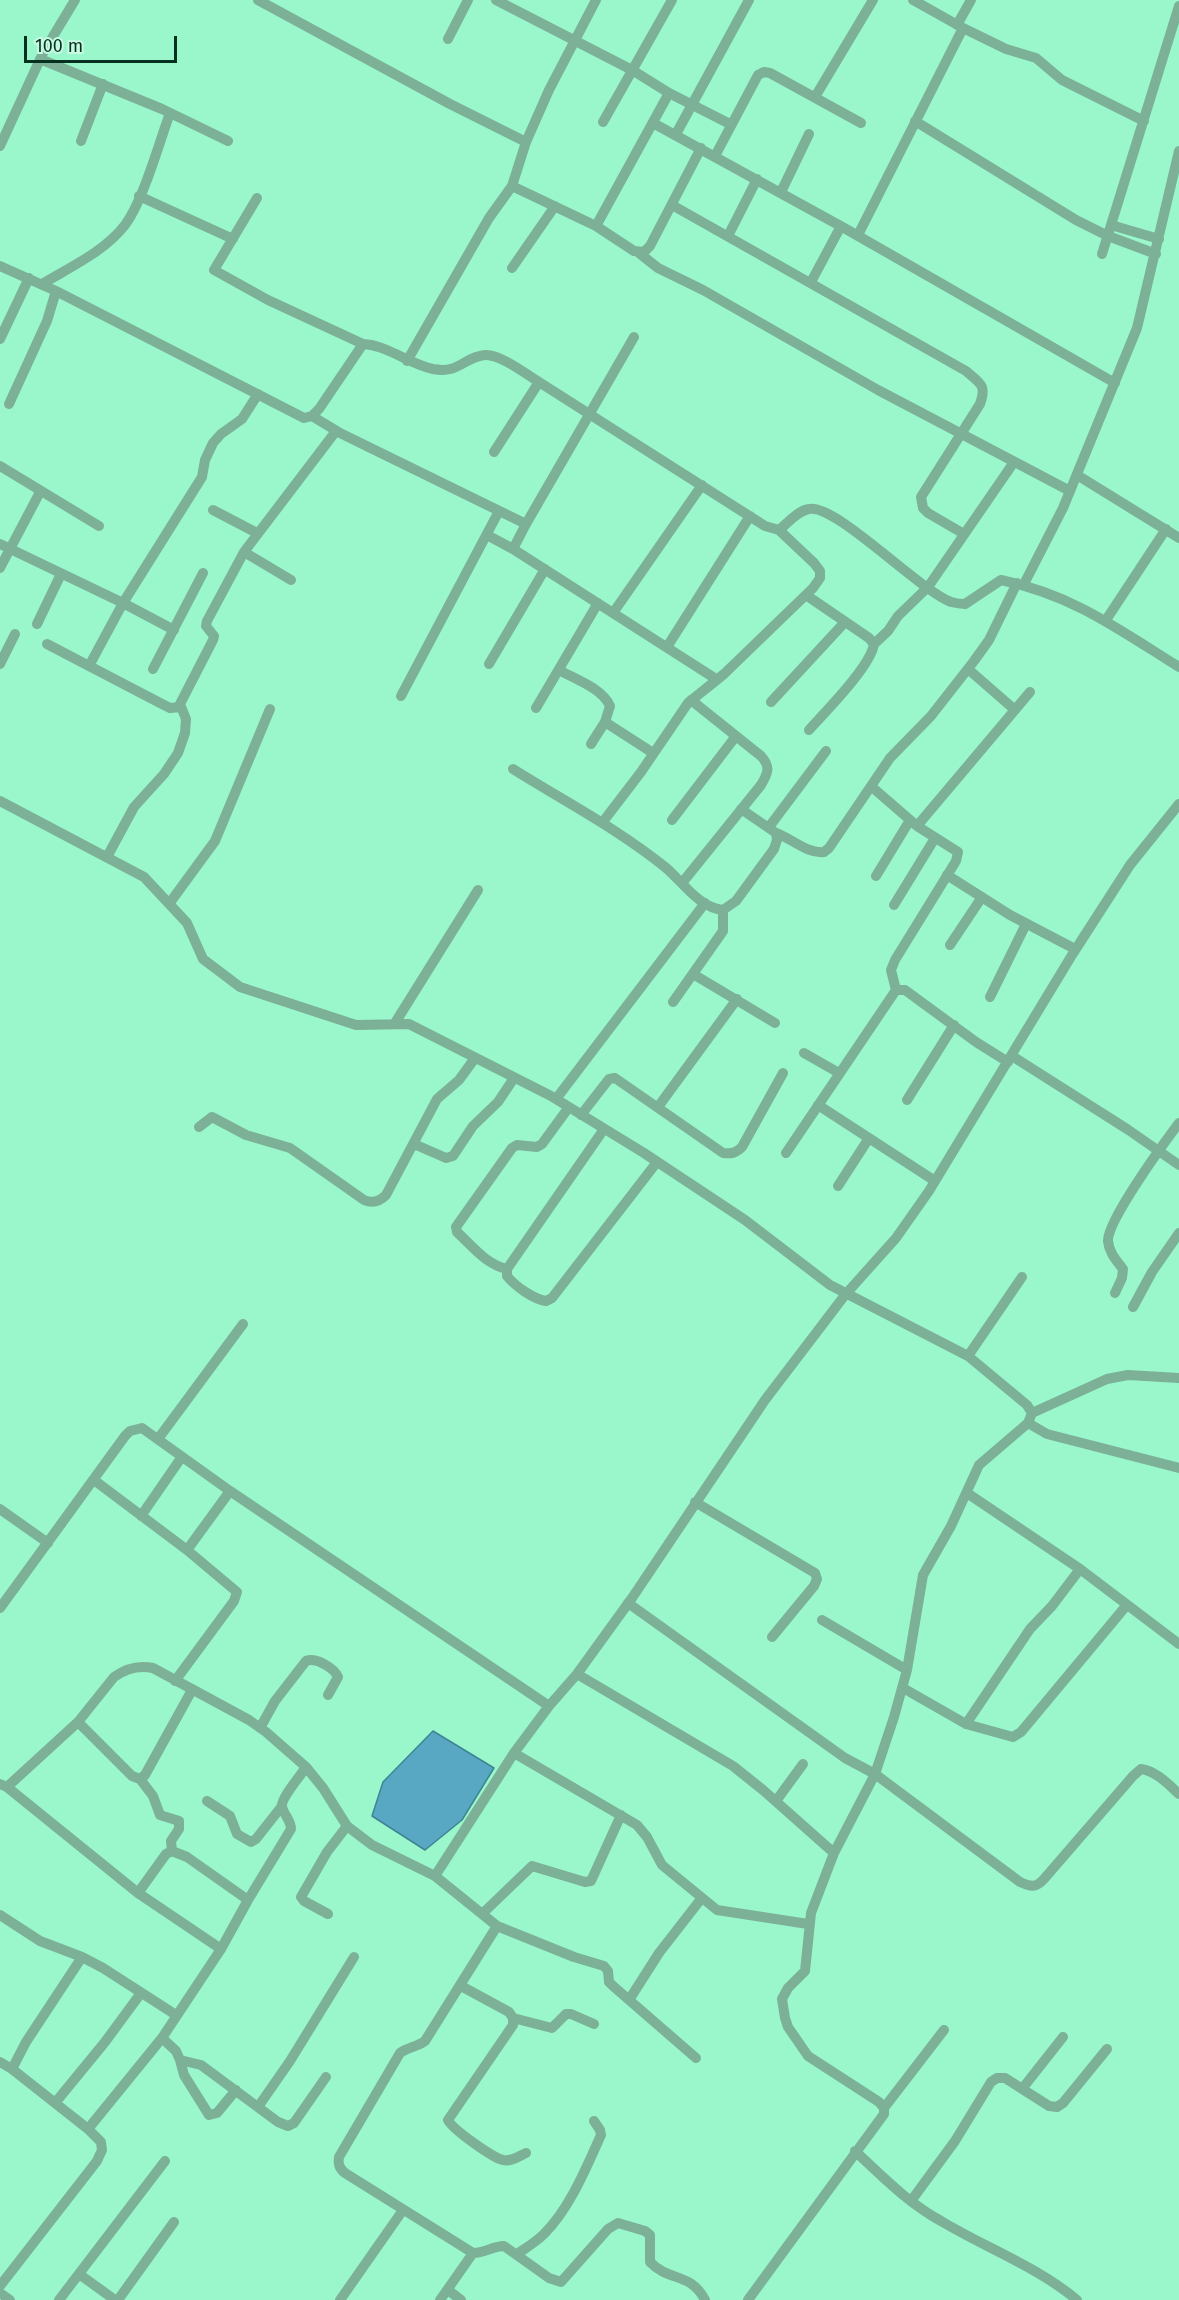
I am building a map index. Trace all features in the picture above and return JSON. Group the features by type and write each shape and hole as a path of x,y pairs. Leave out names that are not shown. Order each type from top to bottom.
{"street":[{"path":"0,146 40,59 75,0"},
{"path":"258,0 450,104 526,142"},
{"path":"448,39 468,0"},
{"path":"496,0 632,70 669,93 730,124"},
{"path":"407,361 489,218 512,186 526,142 596,0"},
{"path":"603,122 672,0"},
{"path":"675,134 749,0"},
{"path":"815,97 873,0"},
{"path":"913,0 960,27 1006,49 1035,57 1062,80 1144,121"},
{"path":"858,235 915,121 971,0"},
{"path":"1102,254 1179,6"},
{"path":"40,59 170,112 228,141"},
{"path":"715,156 758,75 764,72 861,123"},
{"path":"81,141 103,84"},
{"path":"596,226 669,93"},
{"path":"42,284 103,247 125,224 139,196 170,112"},
{"path":"915,121 963,148 1013,183 1076,220 1109,230 1160,239"},
{"path":"653,123 858,235 1115,383"},
{"path":"781,192 809,134"},
{"path":"639,253 645,252 650,246 701,148"},
{"path":"741,809 772,830 787,836 812,852 824,852 872,787 890,758 931,716 989,640 1070,491 1137,328 1160,239 1179,151"},
{"path":"728,236 757,179"},
{"path":"512,186 596,226 658,268 703,290 878,390 1070,491"},
{"path":"139,196 234,239"},
{"path":"258,198 214,270 268,300 363,344 375,345 407,361 434,369 452,370 471,359 487,355 505,361 765,526 779,530 820,571 820,578 806,595 691,700 602,823"},
{"path":"672,205 966,371 983,387 980,404 921,497 923,508 928,513 964,534"},
{"path":"512,268 555,206"},
{"path":"811,282 841,226"},
{"path":"1109,230 1156,254"},
{"path":"0,266 56,291 304,418 312,416 319,409 363,344"},
{"path":"0,339 28,278"},
{"path":"9,404 47,321 56,291"},
{"path":"513,549 633,337"},
{"path":"494,452 539,382"},
{"path":"89,666 123,603 202,477 205,460 213,443 221,434 242,419 258,394"},
{"path":"312,416 336,431 526,524"},
{"path":"107,857 134,807 164,774 178,753 185,733 186,719 181,707 182,699 214,636 206,626 207,621 244,552 336,431"},
{"path":"809,730 864,665 873,652 874,644 888,631 898,616 928,587 1014,462"},
{"path":"0,466 99,526"},
{"path":"1077,475 1179,538"},
{"path":"613,613 702,485"},
{"path":"0,568 5,547 40,492"},
{"path":"779,530 803,511 816,508 835,518 928,587 952,602 965,604 1001,580 1020,584 1076,603 1179,667"},
{"path":"213,510 257,534"},
{"path":"401,696 499,511"},
{"path":"667,647 750,516"},
{"path":"1106,620 1166,529"},
{"path":"487,536 513,549 716,679"},
{"path":"5,547 174,630"},
{"path":"244,552 291,580"},
{"path":"489,664 545,569"},
{"path":"153,669 203,573"},
{"path":"37,624 61,574"},
{"path":"806,595 874,644"},
{"path":"536,708 598,603"},
{"path":"771,702 845,622"},
{"path":"0,664 15,634"},
{"path":"48,644 170,708 181,707"},
{"path":"969,669 1016,710"},
{"path":"559,670 608,700 610,706 605,722 591,744"},
{"path":"876,876 913,823 1030,692"},
{"path":"682,883 761,784 768,768 761,756 691,700"},
{"path":"169,904 216,841 270,709"},
{"path":"605,722 653,753"},
{"path":"672,820 736,736"},
{"path":"772,830 826,751"},
{"path":"513,769 630,839 705,903 717,909 723,910 736,901 774,849 777,840 772,830"},
{"path":"786,1153 896,990 891,970 956,861 958,852 913,823 872,787"},
{"path":"0,801 144,877 187,923 203,959 240,987 356,1025 409,1024 569,1107 745,1220 845,1295 968,1356 1027,1405 1030,1418 1047,1434 1179,1468"},
{"path":"435,1876 514,1753 549,1706 577,1674 628,1603 765,1400 845,1295 896,1238 935,1181 1075,949 1130,865 1179,804"},
{"path":"894,905 935,838"},
{"path":"947,875 1026,924 1075,949"},
{"path":"395,1023 478,890"},
{"path":"950,945 982,897"},
{"path":"556,1100 705,903"},
{"path":"673,1002 723,931 725,922 723,910"},
{"path":"990,997 1026,924"},
{"path":"693,974 775,1023"},
{"path":"896,990 905,990 954,1025 1179,1165"},
{"path":"658,1107 736,999"},
{"path":"907,1100 954,1025"},
{"path":"804,1053 839,1073"},
{"path":"199,1127 212,1117 246,1135 281,1144 369,1202 380,1201 386,1195 437,1099 459,1080 475,1058"},
{"path":"581,1115 609,1079 619,1080 723,1153 731,1154 742,1147 783,1073"},
{"path":"414,1144 446,1158 453,1156 473,1126 498,1102 514,1078"},
{"path":"818,1105 935,1181"},
{"path":"507,1269 489,1262 457,1232 456,1227 512,1148 517,1145 537,1147 542,1144 569,1107"},
{"path":"1115,1293 1122,1278 1123,1269 1110,1251 1109,1232 1179,1123"},
{"path":"604,1129 507,1269 507,1276 512,1282 540,1300 546,1301 552,1298 657,1162"},
{"path":"838,1186 869,1138"},
{"path":"1132,1307 1152,1272 1179,1233"},
{"path":"968,1356 1022,1277"},
{"path":"158,1439 243,1323"},
{"path":"884,2108 879,2102 808,2056 784,2018 782,1999 805,1971 808,1924 834,1853 875,1774 903,1688 922,1575 951,1526 978,1466 1030,1418 1107,1378 1128,1375 1179,1378"},
{"path":"0,1608 130,1431 142,1428 181,1458 549,1706"},
{"path":"141,1516 181,1458"},
{"path":"94,1480 187,1550 237,1592 234,1601 175,1681"},
{"path":"187,1550 230,1491"},
{"path":"967,1493 1080,1569 1179,1644"},
{"path":"695,1502 815,1573 817,1579 814,1586 772,1637"},
{"path":"0,1509 48,1543"},
{"path":"966,1725 1030,1629 1052,1606 1080,1569"},
{"path":"628,1603 845,1758 875,1774 1020,1882 1030,1887 1038,1885 1044,1879 1141,1769 1156,1775 1179,1794"},
{"path":"903,1688 966,1725 1013,1737 1021,1732 1126,1606"},
{"path":"822,1620 907,1670"},
{"path":"260,1728 275,1701 306,1661 311,1659 336,1672 338,1677 328,1695"},
{"path":"221,1949 138,1893 4,1785 78,1722 114,1677 121,1672 143,1665 153,1668 260,1728 306,1767 348,1826 372,1845 435,1876 497,1926 574,1957 604,1966 608,1971 609,1982 696,2058"},
{"path":"577,1674 733,1766 834,1853"},
{"path":"140,1779 145,1775 192,1690"},
{"path":"78,1722 132,1776 140,1779 153,1796 160,1815 179,1821 179,1829 171,1841 172,1851"},
{"path":"514,1753 643,1830 662,1865 717,1910 808,1924"},
{"path":"776,1801 803,1764"},
{"path":"207,1801 230,1816 237,1834 251,1842 256,1839 282,1806 284,1799 306,1767"},
{"path":"88,2128 162,2038 221,1949 291,1829 291,1824 282,1806"},
{"path":"482,1914 532,1866 585,1882 591,1881 621,1815"},
{"path":"328,1914 301,1897 327,1852 348,1826"},
{"path":"138,1893 166,1854 172,1851 187,1857 248,1900"},
{"path":"629,2000 659,1953 701,1899"},
{"path":"0,1915 40,1941 82,1957 176,2015"},
{"path":"497,1926 425,2042 419,2046 406,2048 400,2053 339,2157 338,2163 341,2169 473,2253 504,2246 549,2277 561,2282 608,2229 618,2223 626,2224 650,2235 650,2262 654,2267 695,2285 705,2300"},
{"path":"12,2068 82,1957"},
{"path":"258,2107 354,1957"},
{"path":"461,1986 509,2012 513,2018 513,2025 448,2120 454,2129 499,2159 511,2160 526,2153"},
{"path":"55,2103 105,2042 141,1993"},
{"path":"513,2018 552,2028 566,2014 571,2014 594,2025"},
{"path":"748,2300 884,2114 884,2108 944,2030"},
{"path":"1022,2089 1063,2037"},
{"path":"162,2038 176,2051 184,2075 209,2115 217,2114 236,2090"},
{"path":"911,2200 955,2141 992,2082 998,2078 1005,2078 1049,2106 1057,2107 1063,2103 1107,2049"},
{"path":"180,2060 201,2065 278,2122 288,2126 294,2123 326,2077"},
{"path":"0,2062 12,2068 88,2128 101,2142 102,2150 97,2161 0,2286"},
{"path":"517,2254 546,2232 565,2206 601,2135 594,2121"},
{"path":"855,2151 887,2182 941,2222 1015,2259 1077,2300"},
{"path":"59,2300 165,2161"},
{"path":"340,2300 403,2210"},
{"path":"79,2274 117,2300 174,2222"},
{"path":"440,2300 473,2253"},
{"path":"448,2290 461,2300"},
{"path":"0,2293 10,2300"}],"water":[{"path":"433,1731 494,1768 462,1820 425,1850 372,1816 383,1782"}]}
